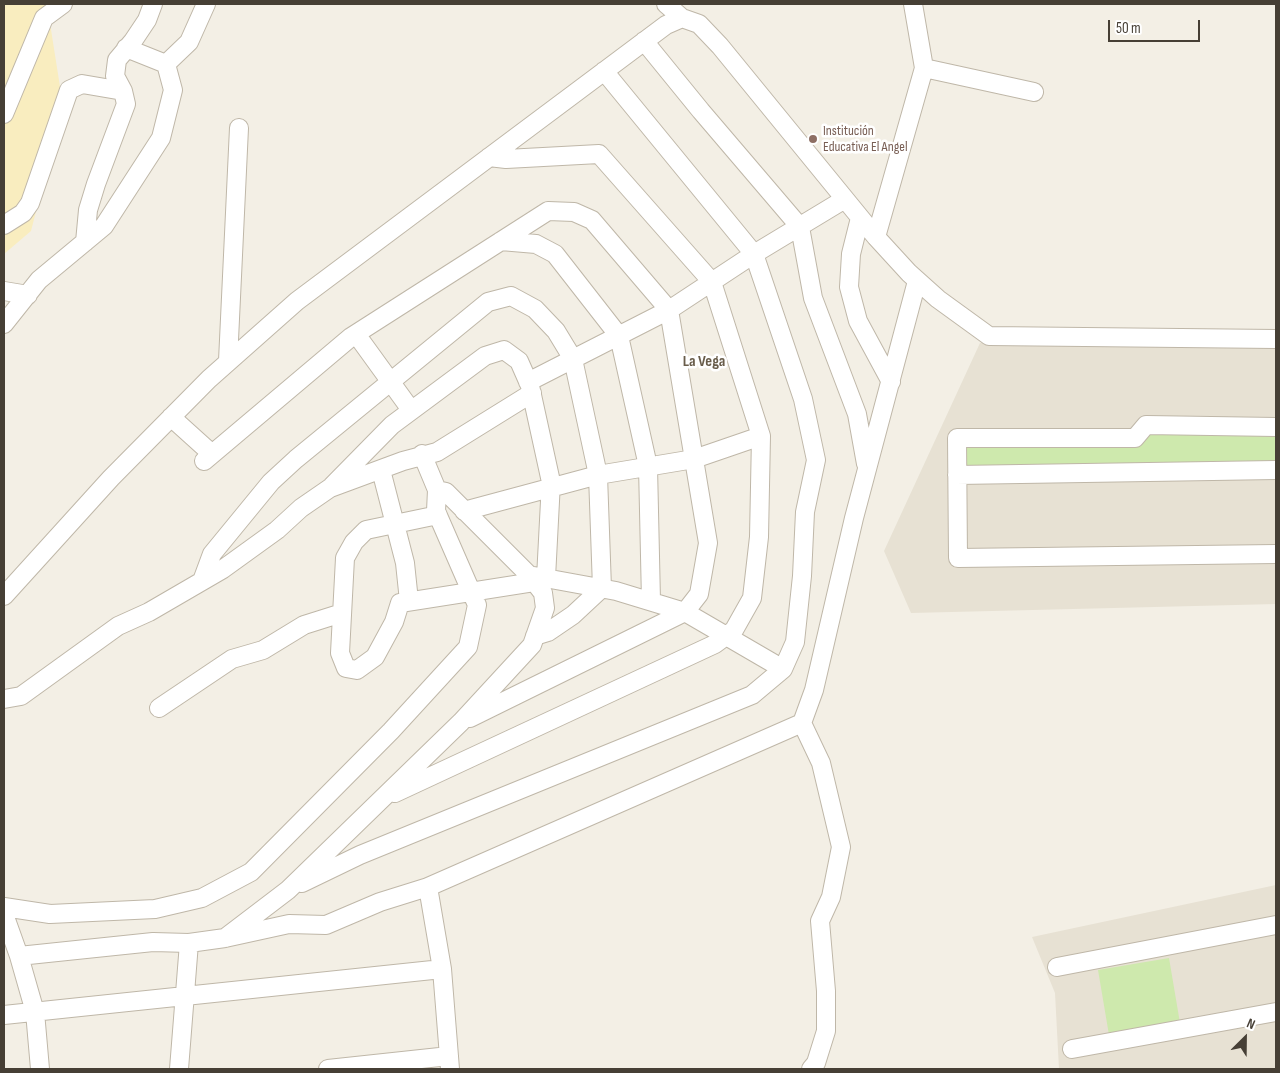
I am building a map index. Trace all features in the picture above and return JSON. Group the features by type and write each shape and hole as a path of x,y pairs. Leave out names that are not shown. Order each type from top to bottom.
{"street":[{"path":"4,114 44,18 63,4"},
{"path":"85,242 88,210 126,104 114,69 119,56 147,20 153,4"},
{"path":"166,64 189,42 206,4"},
{"path":"666,4 682,18 699,24 720,46 876,237 918,281 938,299 988,336 1276,339"},
{"path":"876,237 924,68 913,4"},
{"path":"4,596 111,478 170,417 228,361 297,301 644,40 666,25 682,18"},
{"path":"644,40 701,111 800,227 813,298 856,414 867,469"},
{"path":"126,48 166,64"},
{"path":"4,324 40,280 104,226 161,138 173,90 166,64"},
{"path":"924,68 1034,92"},
{"path":"288,890 360,855 752,695 783,668 794,642 802,576 805,512 816,460 803,398 754,254 604,71"},
{"path":"4,225 23,213 30,203 68,90 82,84 123,91"},
{"path":"228,361 239,128"},
{"path":"384,798 715,644 734,630 752,598 759,537 761,436 712,282 599,154 506,159 488,157"},
{"path":"330,488 422,454 437,452 573,359 669,310 754,254 845,199"},
{"path":"170,417 208,457 356,334 548,211 574,212 592,220 669,310 708,542 699,594 686,612 461,722"},
{"path":"860,218 851,254 849,287 858,321 890,382"},
{"path":"501,241 536,244 555,254 619,336 648,466 651,601"},
{"path":"811,1069 816,1064 826,1031 826,991 820,922 831,897 840,847 821,763 802,723 814,690 867,469 918,281"},
{"path":"4,291 28,295"},
{"path":"202,581 212,554 271,482 391,380 488,302 511,296 535,309 556,331 573,359 598,475 602,588 573,615 548,632 535,636"},
{"path":"356,334 412,410"},
{"path":"4,699 21,696 118,626 149,612 202,581 277,530 301,508 330,488 392,425 485,356 504,350 519,361 530,388 551,488 536,578"},
{"path":"1276,427 1146,425 1135,438 957,438 958,558 1276,554"},
{"path":"464,511 598,475 694,459 761,436"},
{"path":"4,907 50,914 154,909 202,898 251,872 322,802 468,647 477,605 438,515 435,498 437,490 422,454"},
{"path":"381,470 405,563 409,601"},
{"path":"957,474 1276,470"},
{"path":"225,938 288,890 461,722 532,645 545,608 543,593 536,578 446,492 437,490"},
{"path":"438,515 366,530 354,542 345,558 340,653 346,668 357,670 375,657 394,622 400,603 536,578 602,588 686,612 783,668"},
{"path":"158,708 232,659 263,650 304,625 342,613"},
{"path":"19,956 153,942 189,943 225,938 289,924 326,925 380,902 428,887 802,723"},
{"path":"328,1069 450,1063 442,969 428,887"},
{"path":"5,921 19,956 35,1012 40,1069"},
{"path":"1057,967 1276,925"},
{"path":"179,1069 189,943"},
{"path":"4,1014 442,969"},
{"path":"1072,1049 1276,1012"}],"shaded area":[{"path":"980,343 1276,346 1276,604 911,613 884,551"},
{"path":"1276,885 1276,1069 1059,1069 1055,993 1032,937"}],"green space":[{"path":"1148,431 1276,432 1276,466 962,470 964,444"},
{"path":"1169,958 1180,1023 1109,1035 1098,970"}],"sand":[{"path":"4,4 47,4 63,106 31,231 4,254"}],"place":[{"name":"Institución Educativa El Angel","path":"813,139"}],"district":[{"name":"La Vega","path":"704,362"}]}
